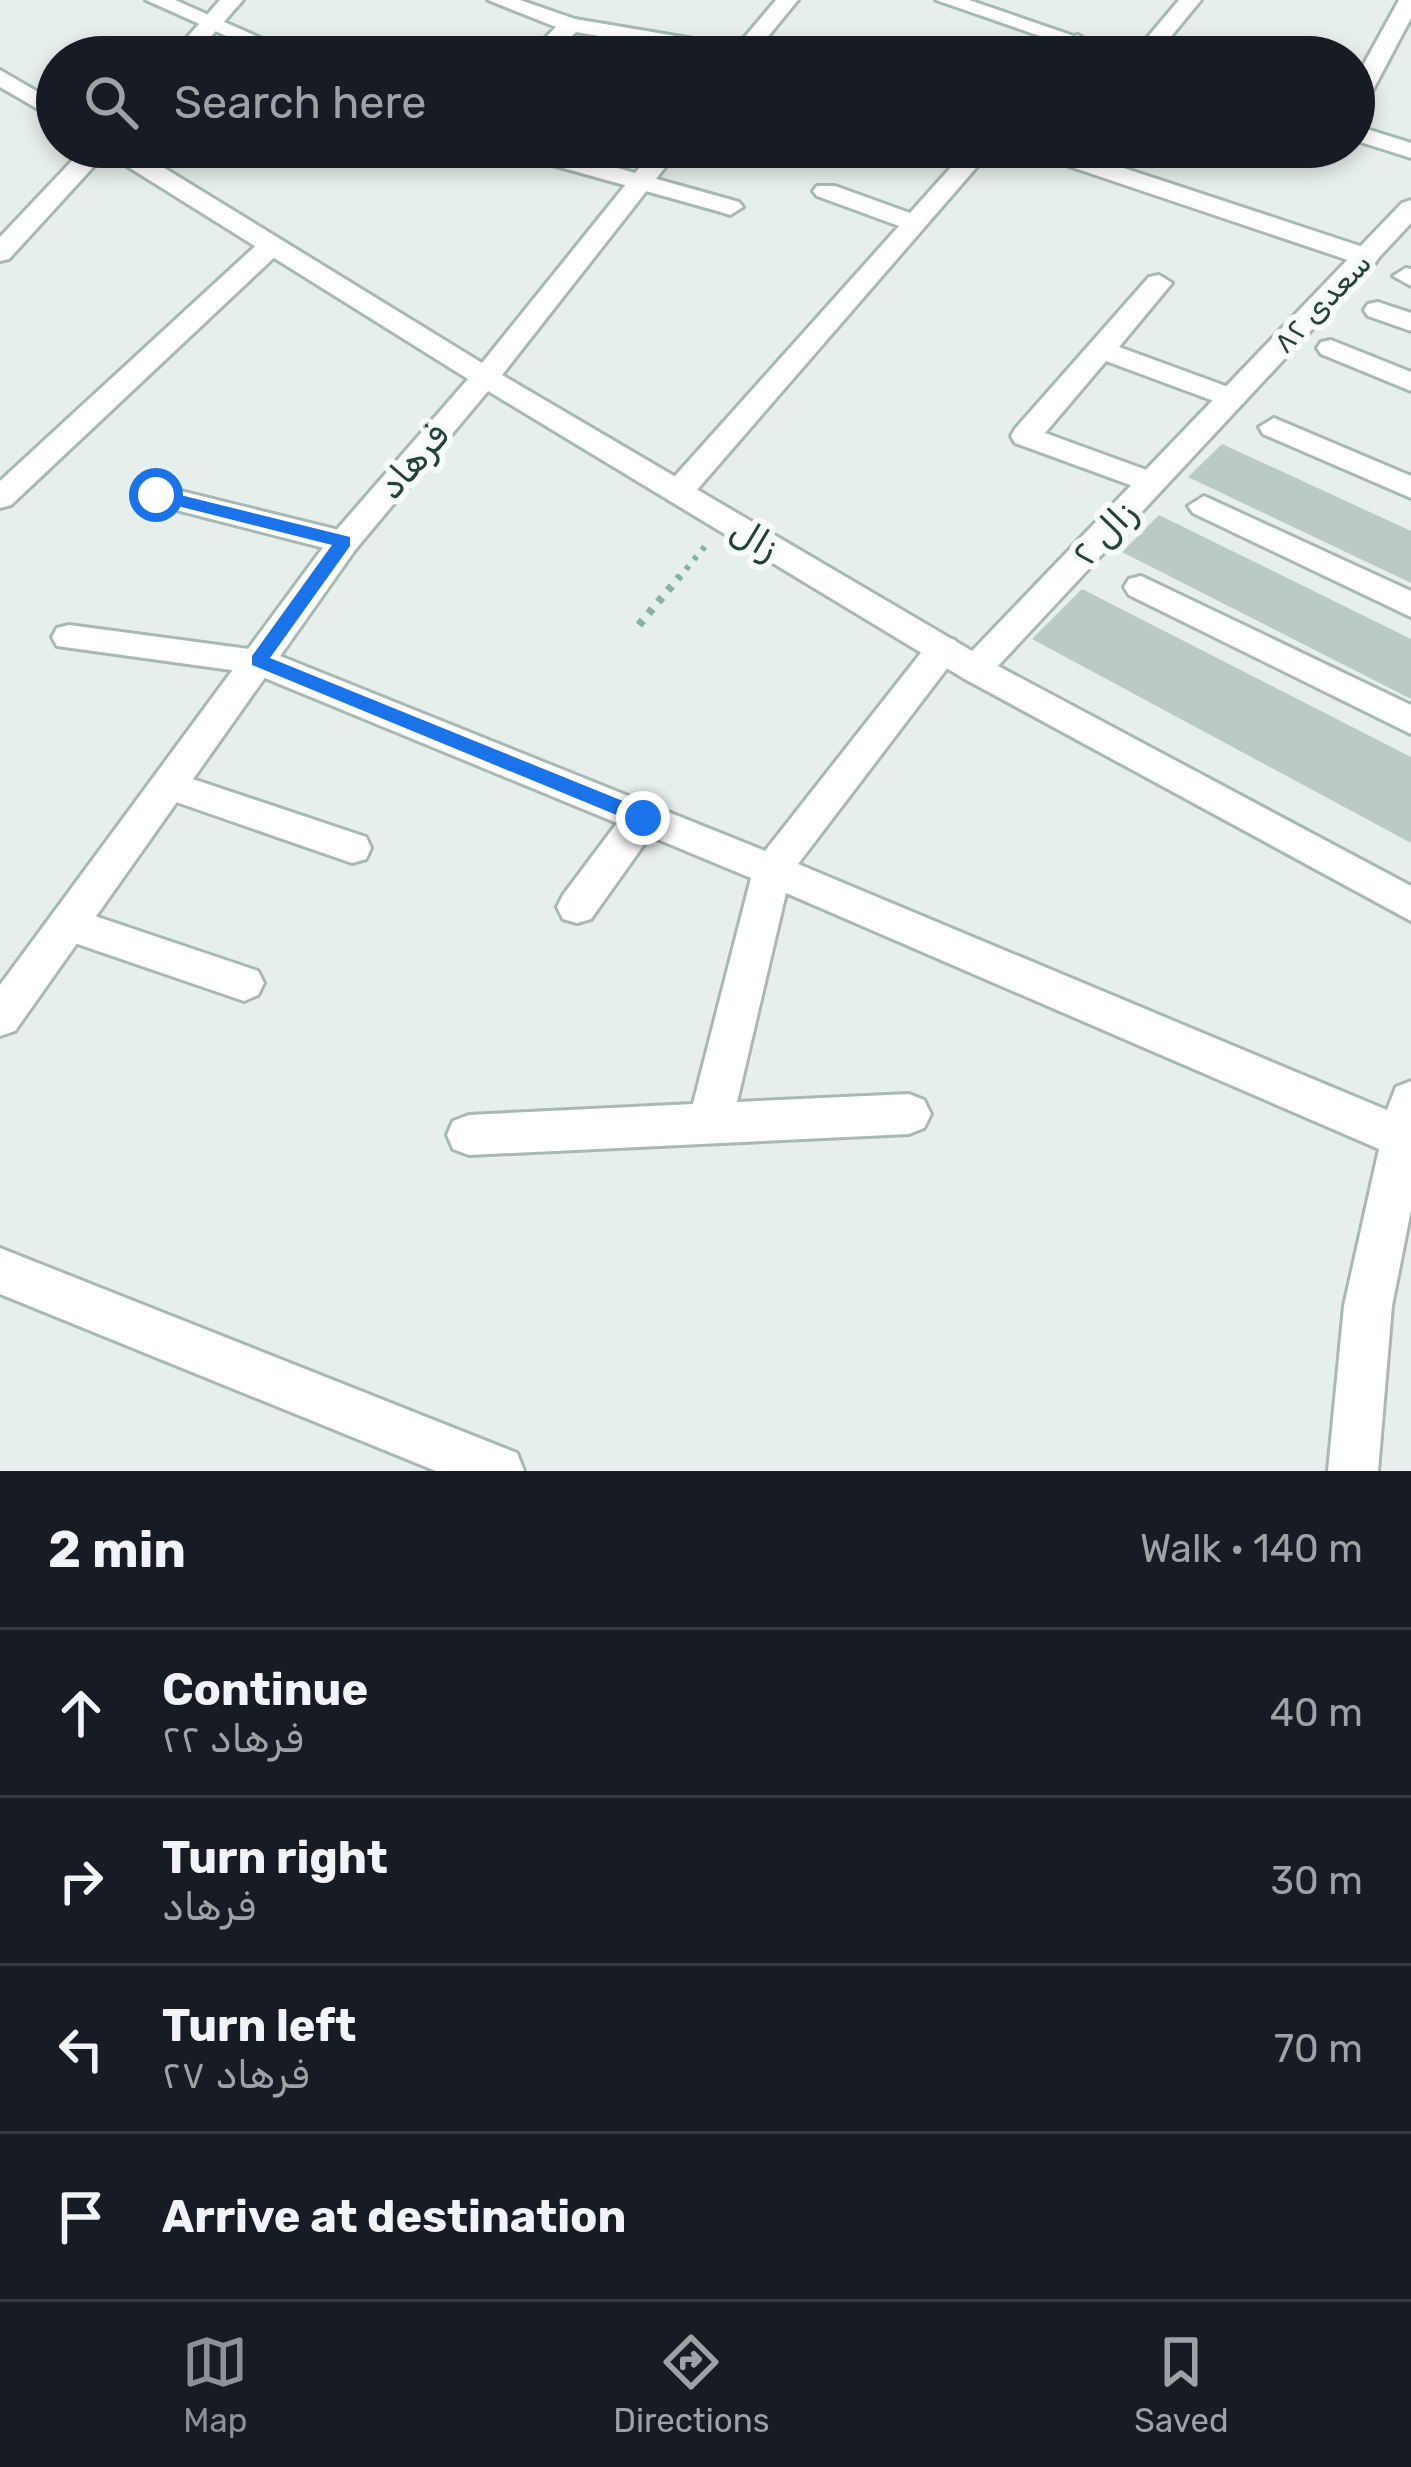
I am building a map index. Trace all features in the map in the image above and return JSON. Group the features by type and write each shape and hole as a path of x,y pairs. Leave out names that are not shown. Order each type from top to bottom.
{"street":[{"path":"157,0 241,36"},
{"path":"201,36 232,0"},
{"path":"499,0 563,23 633,36"},
{"path":"553,36 578,0"},
{"path":"757,36 787,0"},
{"path":"947,0 1036,36"},
{"path":"1160,36 1190,0"},
{"path":"1375,65 1410,0"},
{"path":"0,77 36,99"},
{"path":"1375,139 1411,151"},
{"path":"0,253 79,168"},
{"name":"زال","path":"147,168 485,377 959,659 1411,905"},
{"path":"586,168 730,207"},
{"name":"فرهاد","path":"0,1018 344,542 485,377 653,168"},
{"path":"678,492 963,168"},
{"path":"1099,168 1366,257"},
{"path":"826,191 915,223"},
{"name":"سعدی ۸۲","path":"1232,398 1411,208"},
{"path":"0,498 272,245"},
{"path":"1152,482 1026,436 1159,283"},
{"path":"1378,310 1411,323"},
{"path":"1330,348 1411,382"},
{"path":"1099,349 1232,398"},
{"name":"زال ۲","path":"772,870 959,659 1152,482 1232,398"},
{"path":"1274,427 1411,488"},
{"path":"156,495 344,542"},
{"path":"1204,506 1411,604"},
{"path":"1142,587 1411,721"},
{"path":"69,637 258,661 772,870 1407,1119 1368,1306 1353,1471"},
{"path":"169,785 352,848"},
{"path":"577,907 643,818"},
{"path":"710,1123 772,870"},
{"path":"68,924 244,982"},
{"path":"469,1135 909,1114"},
{"path":"0,1271 499,1471"}],"path":[{"path":"639,626 727,520"}],"building":[{"path":"1222,444 1411,531 1411,583 1188,477"},
{"path":"1159,515 1411,639 1411,699 1122,552"},
{"path":"1082,589 1411,757 1411,843 1032,639"}],"route":[{"path":"156,495 344,542 258,661 643,818"}]}
